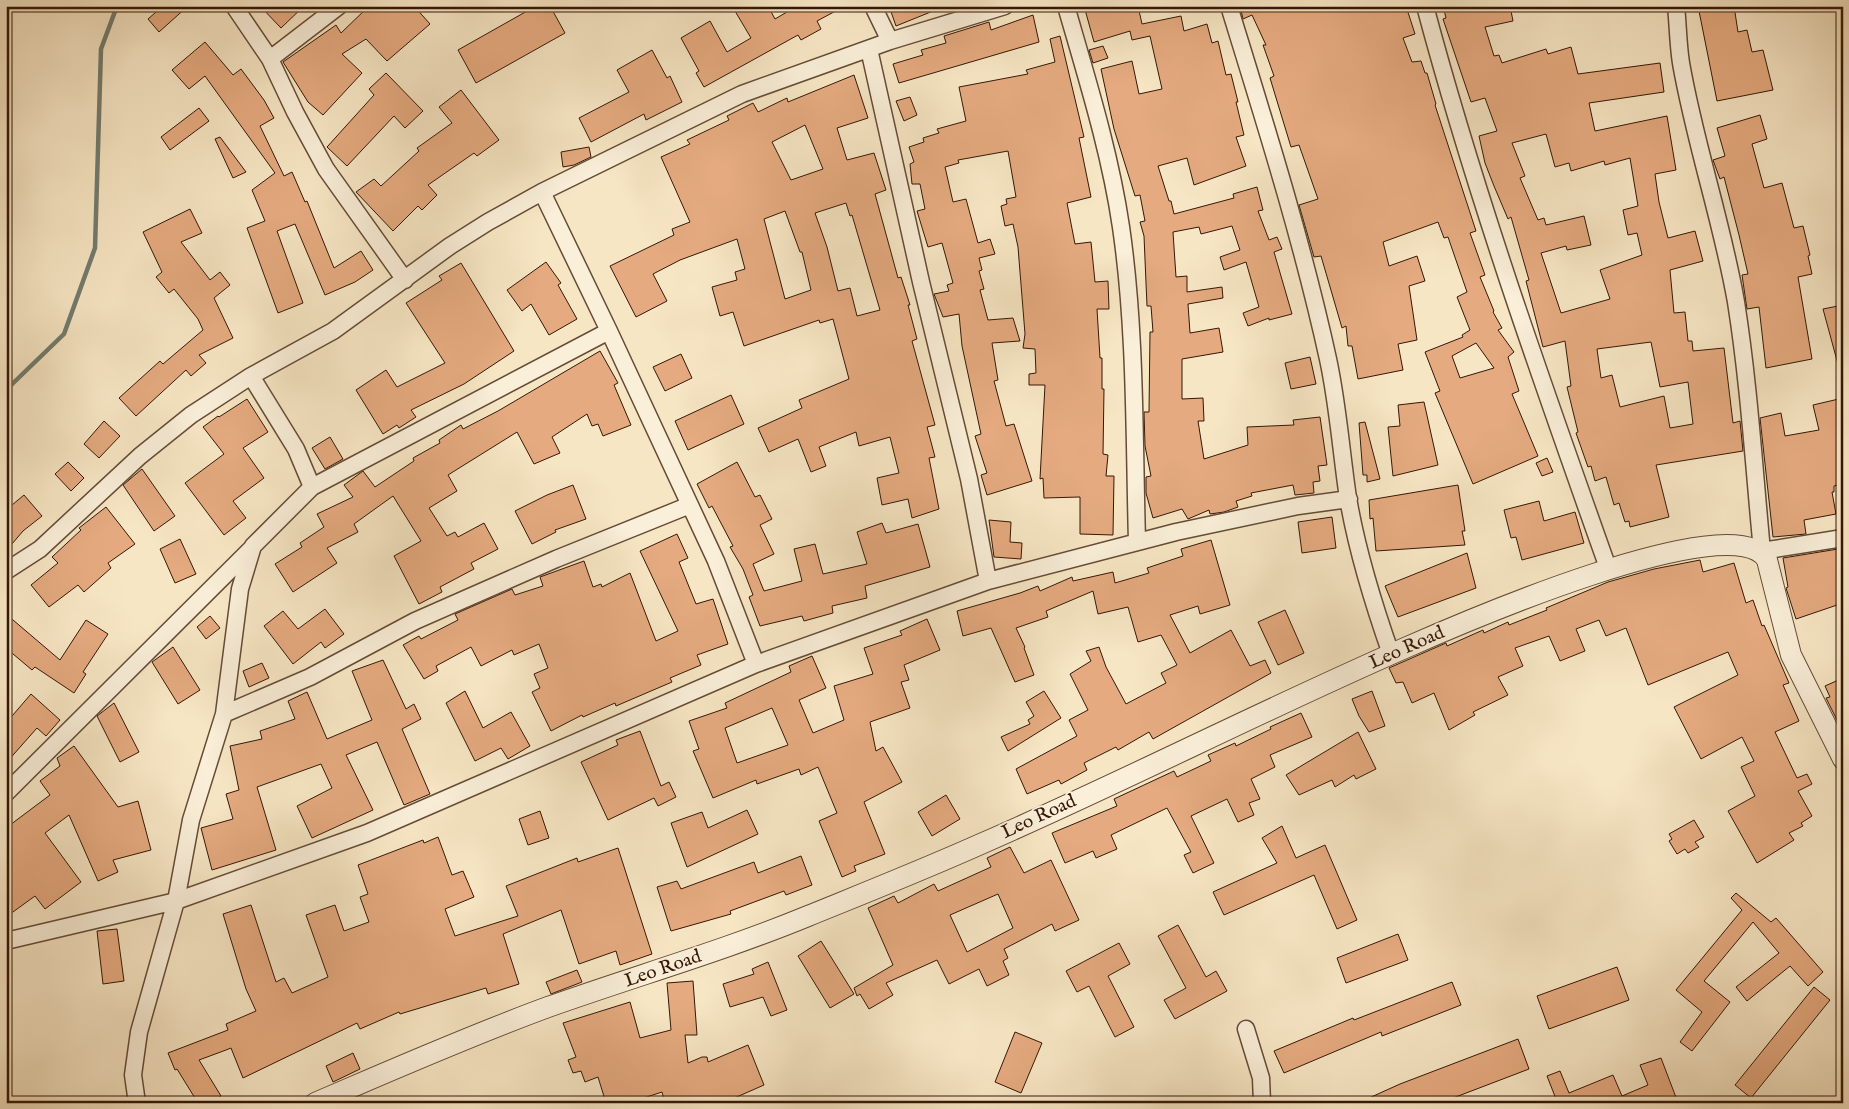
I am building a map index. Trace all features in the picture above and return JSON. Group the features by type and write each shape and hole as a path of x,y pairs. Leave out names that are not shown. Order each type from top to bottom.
{"street":[{"path":"234,6 270,60 295,112 326,169 405,280"},
{"path":"270,60 339,6"},
{"path":"873,6 890,41"},
{"path":"8,574 40,550 140,456 191,415 251,376 333,331 450,246 542,192 742,94 890,41 1005,6"},
{"path":"1066,6 1098,117 1120,226 1132,369 1137,541"},
{"path":"1228,6 1274,152 1313,295 1338,413 1349,499 1368,588 1391,654"},
{"path":"1425,6 1513,296 1608,568"},
{"path":"1676,6 1680,60 1688,101 1719,223 1736,302 1762,551 1767,560 1791,655 1843,759"},
{"path":"869,49 921,282 969,479 988,581"},
{"path":"542,192 610,331 716,562 756,664"},
{"path":"6,793 312,487 610,331"},
{"path":"251,376 296,448 312,487"},
{"path":"6,941 176,901 367,833 756,664 988,581 1137,541 1298,506 1349,499"},
{"path":"224,714 310,677 415,621 556,559 690,505"},
{"path":"1762,551 1843,538"},
{"name":"Leo Road","path":"315,1103 513,1021 726,947 848,900 982,844 1391,654 1469,620 1608,568 1648,557 1705,547 1748,545 1762,551"},
{"path":"137,1103 133,1075 139,1032 176,901 191,820 224,714 240,589 254,546"},
{"path":"1246,1029 1261,1078 1262,1103"}],"building":[{"path":"163,6 188,6 159,32 148,19"},
{"path":"260,6 304,6 281,28"},
{"path":"369,6 414,6 430,24 387,61 366,39 342,54 362,73 323,115 308,102 283,62 336,25 341,33"},
{"path":"536,6 550,6 565,33 476,83 458,50"},
{"path":"732,6 768,6 775,19 797,6 845,6 817,21 821,29 801,40 798,35 704,87 696,73 699,71 681,38 710,21 727,52 751,38"},
{"path":"889,6 943,6 943,7 896,26"},
{"path":"1084,6 1138,6 1142,24 1181,16 1184,31 1207,24 1212,43 1218,41 1226,75 1231,74 1238,102 1236,102 1244,135 1236,137 1246,166 1194,185 1187,158 1158,166 1174,214 1234,198 1233,194 1257,187 1263,210 1258,211 1269,240 1277,237 1282,249 1274,252 1292,314 1269,320 1269,318 1248,326 1243,313 1259,307 1246,262 1224,270 1220,257 1240,250 1232,226 1201,234 1199,227 1173,232 1176,277 1187,276 1187,292 1222,287 1223,298 1188,304 1190,333 1219,328 1223,352 1182,359 1182,399 1203,398 1204,421 1198,421 1204,459 1248,445 1247,427 1294,425 1293,420 1320,417 1327,465 1318,466 1320,481 1313,482 1314,493 1295,495 1293,485 1251,493 1252,496 1236,501 1238,507 1224,512 1210,514 1209,510 1188,519 1182,509 1153,518 1146,493 1146,477 1151,476 1145,446 1144,412 1149,412 1150,332 1153,332 1151,306 1147,306 1144,236 1140,222 1145,221 1140,195 1135,196 1114,129 1101,69 1132,61 1139,94 1162,89 1150,36 1132,40 1130,31 1094,42"},
{"path":"1240,6 1406,6 1415,34 1403,38 1412,62 1421,61 1425,73 1427,73 1435,105 1476,231 1470,233 1485,275 1480,277 1493,312 1502,328 1498,330 1514,352 1508,357 1519,391 1512,394 1538,456 1473,484 1435,393 1440,391 1425,352 1463,337 1462,335 1470,330 1457,297 1467,292 1448,237 1444,238 1438,222 1383,242 1389,266 1417,256 1425,281 1409,286 1417,340 1398,344 1403,370 1358,379 1352,346 1348,346 1346,326 1342,328 1321,256 1314,257 1299,205 1318,199 1299,145 1291,147 1270,78 1274,76 1263,45 1266,45 1252,15 1243,19","holes":["1476,343 1494,368 1460,378 1452,356"]},
{"path":"1443,6 1510,6 1513,21 1485,27 1494,56 1499,55 1502,63 1546,49 1548,54 1571,47 1578,74 1660,63 1664,92 1589,103 1595,131 1667,116 1676,170 1655,174 1659,202 1668,238 1695,231 1703,261 1670,270 1674,313 1685,312 1688,341 1692,341 1693,351 1724,348 1733,423 1740,421 1743,451 1656,465 1669,517 1630,527 1629,521 1625,522 1619,503 1614,505 1606,477 1595,481 1591,466 1588,467 1576,433 1578,432 1567,387 1571,386 1565,341 1543,347 1526,281 1529,280 1511,217 1508,219 1494,186 1485,163 1479,136 1497,131 1485,98 1471,102 1443,19 1446,18","holes":["1546,134 1555,167 1569,163 1571,171 1604,161 1605,165 1630,158 1638,206 1623,210 1628,235 1637,233 1642,255 1600,270 1610,299 1561,313 1541,253 1566,246 1567,250 1591,245 1584,216 1546,225 1544,218 1538,220 1520,178 1525,176 1512,143","1651,342 1660,387 1688,382 1693,424 1670,428 1664,396 1620,407 1612,375 1601,378 1597,349"]},
{"path":"1698,6 1734,6 1738,32 1747,30 1752,52 1763,50 1773,90 1717,101"},
{"path":"1033,15 1039,42 899,83 893,64 923,55 921,50 946,43 944,36 989,22 991,30"},
{"path":"1060,36 1084,137 1079,138 1091,197 1067,203 1075,244 1091,242 1095,282 1108,281 1109,309 1097,309 1100,358 1102,358 1102,389 1104,389 1103,454 1108,455 1106,476 1114,476 1113,535 1080,534 1080,497 1044,498 1043,478 1040,479 1045,385 1029,385 1029,374 1036,373 1035,349 1023,348 1025,334 1018,247 1013,224 1005,226 1001,206 1007,204 1006,199 1016,197 1008,151 958,160 959,163 945,167 953,202 966,199 978,243 990,239 995,254 979,258 982,270 979,271 984,289 980,290 988,320 1013,318 1020,341 992,343 998,380 994,381 1006,426 1014,424 1032,481 987,495 981,475 987,473 975,436 981,434 962,346 959,314 943,317 934,294 949,291 947,285 953,283 942,243 928,247 917,211 925,209 920,184 912,184 910,164 914,162 909,147 924,142 923,138 939,133 937,129 966,121 959,87 1028,74 1026,70 1055,62 1050,39"},
{"path":"205,42 233,75 241,69 264,100 274,118 260,126 284,176 292,172 305,202 307,201 334,268 361,251 373,270 355,282 325,295 295,224 277,231 303,303 278,313 247,228 265,221 252,190 275,173 205,76 189,89 172,70"},
{"path":"1103,46 1108,58 1093,63 1089,50"},
{"path":"652,50 667,78 670,76 682,102 646,120 644,114 591,142 579,118 629,92 617,70"},
{"path":"386,73 423,111 405,128 394,116 347,166 327,147 374,95 369,89"},
{"path":"854,75 868,118 837,128 847,160 874,153 886,190 875,194 898,278 901,277 910,305 908,305 917,339 912,341 935,425 927,427 935,457 929,458 939,509 912,518 908,499 882,505 877,478 899,473 890,437 859,446 856,432 819,447 826,466 811,472 798,439 769,452 758,428 802,408 799,400 849,379 833,319 820,323 819,320 744,346 733,312 720,316 712,287 737,280 735,272 745,269 737,239 680,260 653,274 667,301 636,317 610,266 674,235 672,229 690,222 661,157 690,144 687,140 729,120 727,116 753,103 758,112 787,98 788,102","holes":["805,125 823,169 791,180 772,142","846,203 850,216 852,215 880,310 857,316 850,288 838,291 827,247 815,213","785,211 800,252 802,252 811,290 785,299 764,219"]},
{"path":"461,90 499,140 477,156 474,153 428,185 437,195 422,210 418,206 393,231 356,192 374,179 381,186 419,151 417,148 452,123 439,107"},
{"path":"910,97 917,115 904,121 896,101"},
{"path":"199,108 209,121 170,150 161,137"},
{"path":"1760,115 1767,139 1752,144 1764,188 1782,183 1794,228 1803,226 1810,255 1808,256 1812,274 1798,277 1812,359 1766,368 1759,307 1747,309 1742,275 1748,274 1724,177 1720,179 1713,160 1725,156 1717,128"},
{"path":"220,137 246,172 233,178 215,139"},
{"path":"589,147 591,157 574,165 563,167 561,152"},
{"path":"190,209 202,233 181,242 210,280 220,272 230,285 214,298 233,338 199,355 206,363 191,376 186,370 136,416 119,398 160,361 163,364 203,330 198,319 174,289 169,293 156,277 162,272 143,232"},
{"path":"546,262 561,283 558,285 577,319 549,335 531,304 522,311 507,290"},
{"path":"461,263 514,351 464,384 411,410 416,417 399,428 397,425 383,434 356,390 386,370 397,387 445,363 406,303 442,280 439,276"},
{"path":"1843,305 1843,368 1839,368 1823,309"},
{"path":"600,351 618,383 614,385 631,425 603,436 598,424 592,426 587,414 552,437 560,453 534,464 517,432 448,475 457,491 429,508 447,536 455,532 458,537 484,523 498,549 471,563 474,569 440,587 442,592 419,604 394,556 421,541 393,496 354,524 358,532 327,548 337,563 293,592 275,564 302,547 300,543 324,527 317,514 353,497 344,485 363,471 375,487 414,461 413,458 440,443 439,440 461,425 463,429 498,411"},
{"path":"681,354 692,378 665,391 653,367"},
{"path":"1310,357 1316,384 1291,389 1285,363"},
{"path":"731,395 744,424 688,450 675,421"},
{"path":"1843,398 1843,484 1834,486 1834,492 1832,492 1836,514 1804,520 1806,534 1773,537 1760,418 1781,413 1785,436 1819,430 1813,405"},
{"path":"247,399 268,432 243,448 264,478 233,501 246,518 224,535 185,483 224,454 203,427"},
{"path":"1424,402 1438,465 1393,476 1388,427 1400,426 1398,405"},
{"path":"104,421 120,436 99,458 84,444"},
{"path":"1365,422 1380,479 1367,482 1367,475 1363,475 1359,423"},
{"path":"330,437 343,459 325,469 312,448"},
{"path":"1547,458 1553,472 1542,476 1536,463"},
{"path":"68,462 84,478 71,491 55,474"},
{"path":"737,462 755,497 760,495 772,519 760,525 774,554 753,564 764,591 802,581 794,549 815,544 823,574 867,564 857,532 882,523 886,533 918,524 930,567 865,586 867,598 832,606 833,613 804,621 802,616 760,626 749,597 753,595 743,569 730,547 733,546 712,506 709,508 697,484"},
{"path":"142,469 175,516 154,531 123,485"},
{"path":"573,485 586,519 555,530 556,532 532,544 515,511 547,495"},
{"path":"1458,485 1465,531 1462,531 1465,545 1376,551 1373,518 1370,519 1369,500"},
{"path":"24,495 42,516 23,531 6,551 6,510"},
{"path":"1539,501 1544,521 1575,512 1584,543 1522,560 1516,537 1511,538 1504,510"},
{"path":"106,507 135,544 108,563 111,568 84,592 78,585 49,607 31,585 58,563 52,557 81,530 79,528"},
{"path":"1332,517 1336,548 1302,553 1298,522"},
{"path":"989,520 1011,522 1010,542 1022,543 1021,559 994,557"},
{"path":"677,534 688,558 679,562 696,604 713,599 728,644 697,655 701,665 670,678 672,682 616,706 615,703 583,717 582,715 551,731 532,692 540,688 534,674 548,668 539,644 514,655 512,650 481,666 471,647 436,666 438,671 424,679 403,645 419,636 421,639 458,620 455,614 512,589 515,595 543,586 540,577 584,561 593,587 601,584 602,587 630,573 656,641 678,631 640,551"},
{"path":"180,539 196,574 175,583 160,549"},
{"path":"1211,540 1230,605 1200,614 1198,606 1170,615 1190,653 1231,630 1250,666 1265,660 1271,673 1153,739 1149,732 1118,750 1116,747 1084,763 1087,770 1061,784 1059,780 1027,794 1016,769 1077,736 1069,720 1088,710 1070,674 1091,661 1086,651 1099,647 1106,667 1126,704 1166,683 1161,673 1177,665 1161,635 1138,642 1128,607 1098,614 1093,591 1046,611 1048,617 1016,628 1025,647 1034,675 1015,682 991,628 963,636 957,611 1038,586 1040,591 1072,577 1073,581 1113,572 1115,583 1149,573 1147,568 1183,556 1181,549"},
{"path":"1838,549 1843,574 1843,603 1796,619 1786,588 1788,587 1783,558"},
{"path":"1467,553 1476,588 1398,617 1385,586"},
{"path":"1700,560 1703,572 1734,563 1746,603 1753,600 1762,626 1764,625 1789,683 1783,685 1799,721 1775,732 1797,778 1807,774 1812,784 1798,791 1812,816 1801,823 1803,826 1789,833 1794,840 1757,863 1728,811 1755,796 1741,767 1754,761 1742,737 1701,759 1674,707 1738,675 1728,652 1648,685 1626,628 1606,636 1599,620 1576,629 1585,651 1560,661 1549,636 1515,648 1523,666 1498,677 1508,695 1473,712 1475,715 1449,730 1434,693 1412,703 1403,682 1396,683 1389,668 1446,643 1447,646 1483,630 1484,633 1508,622 1509,625 1608,582 1654,569"},
{"path":"325,609 344,634 325,648 321,642 293,664 264,626 283,611 298,629"},
{"path":"1285,610 1304,653 1278,665 1258,622"},
{"path":"6,614 60,660 86,620 108,634 83,672 86,674 74,693 35,667 32,670 6,648"},
{"path":"210,616 220,628 206,639 197,627"},
{"path":"927,619 940,650 904,665 909,680 901,682 910,708 870,722 876,751 883,747 902,782 864,802 885,854 854,866 856,871 842,877 819,821 837,813 818,767 801,775 799,769 757,784 756,780 713,798 693,751 699,749 689,721 727,708 725,703 791,672 789,666 812,656 826,688 799,700 813,733 844,720 834,686 873,674 864,648 902,635 900,631","holes":["772,708 788,745 737,763 725,728"]},
{"path":"173,647 200,690 178,704 152,662"},
{"path":"383,660 406,709 414,704 421,719 402,729 430,794 404,805 377,742 346,755 373,810 312,838 297,806 332,788 321,764 257,787 276,850 212,870 201,828 233,819 226,794 239,790 230,746 262,739 260,731 295,719 288,701 307,692 327,739 372,720 352,671"},
{"path":"262,663 269,678 249,687 243,671"},
{"path":"1843,678 1843,732 1826,698 1830,697 1825,686"},
{"path":"465,691 483,728 511,712 530,746 508,759 501,748 475,761 446,703"},
{"path":"1044,691 1061,718 1008,751 1001,737 1030,724 1028,720 1034,716 1026,702"},
{"path":"1372,691 1385,726 1369,732 1359,716 1352,699"},
{"path":"31,694 60,720 46,736 37,728 6,763 6,723"},
{"path":"114,703 139,752 120,762 97,716"},
{"path":"1301,713 1312,737 1270,755 1275,767 1251,779 1260,799 1249,803 1254,815 1238,822 1227,799 1191,816 1214,863 1193,873 1184,855 1191,852 1167,808 1111,835 1117,849 1096,858 1093,851 1065,863 1052,833 1117,806 1114,799 1174,771 1177,777 1211,761 1208,755 1235,743 1236,746 1271,729 1270,727"},
{"path":"640,731 661,786 669,782 676,797 658,806 654,798 608,820 581,762 618,745 616,740"},
{"path":"1358,732 1376,769 1356,779 1354,775 1335,787 1332,780 1299,795 1286,775"},
{"path":"74,746 118,807 138,801 151,850 113,860 118,872 98,881 69,815 45,833 81,882 45,909 35,896 6,917 6,828 50,795 40,781 60,766 57,758"},
{"path":"946,795 960,819 932,836 918,812"},
{"path":"747,810 758,834 687,867 671,823 702,812 708,828"},
{"path":"540,811 549,838 528,845 519,819"},
{"path":"1694,820 1704,837 1695,842 1699,847 1688,853 1685,849 1677,854 1669,841 1672,839 1669,834"},
{"path":"1282,826 1296,858 1325,845 1357,920 1337,929 1314,875 1224,915 1213,892 1277,863 1262,838"},
{"path":"438,837 452,875 463,871 474,897 445,909 455,936 518,916 506,886 577,858 578,862 618,848 652,954 620,965 616,951 579,964 561,910 503,934 519,984 488,994 486,988 400,1014 399,1012 360,1029 357,1023 243,1078 231,1048 199,1060 221,1096 210,1103 198,1103 177,1069 175,1070 168,1053 228,1030 226,1024 256,1011 246,989 223,914 251,905 276,982 284,978 292,993 328,977 306,915 335,905 344,931 369,922 360,897 368,894 358,865 423,840 424,843"},
{"path":"1010,847 1024,873 1051,860 1079,920 1055,931 1052,924 1004,949 1008,958 1003,961 1009,975 987,986 979,969 949,984 937,960 886,983 893,995 869,1009 860,994 857,996 854,988 893,965 868,908 894,896 898,903 934,884 938,891 991,867 987,858","holes":["998,894 1013,928 967,952 950,915"]},
{"path":"801,856 812,885 786,895 784,891 730,911 731,914 671,931 657,887 677,881 681,889 754,862 758,873"},
{"path":"1736,893 1771,922 1776,918 1823,972 1808,986 1790,966 1747,1001 1736,987 1779,953 1753,922 1704,981 1730,1002 1692,1051 1680,1042 1702,1012 1676,990 1742,910 1731,898"},
{"path":"1178,925 1206,977 1216,971 1227,991 1175,1019 1164,1000 1186,988 1158,936"},
{"path":"117,929 124,981 103,984 97,931"},
{"path":"1398,934 1408,960 1346,983 1337,958"},
{"path":"821,941 854,994 830,1008 798,956"},
{"path":"1119,943 1130,964 1108,976 1134,1027 1115,1037 1089,986 1077,992 1066,971"},
{"path":"768,962 787,1010 771,1016 763,997 730,1007 723,984 754,974 752,969"},
{"path":"1617,967 1629,1000 1549,1029 1537,996"},
{"path":"577,970 582,982 551,994 546,982"},
{"path":"693,981 697,1035 685,1035 688,1063 702,1057 707,1057 708,1062 748,1045 764,1085 723,1103 665,1103 662,1092 628,1103 606,1103 598,1077 585,1082 581,1071 573,1073 568,1060 576,1057 563,1023 630,1002 640,1038 671,1030 667,983"},
{"path":"1452,982 1461,1005 1382,1036 1381,1032 1284,1073 1274,1051 1353,1018 1354,1020"},
{"path":"1814,987 1830,1000 1751,1098 1735,1085"},
{"path":"1015,1032 1042,1043 1021,1093 995,1082"},
{"path":"1518,1039 1529,1069 1440,1103 1358,1103 1400,1084"},
{"path":"353,1053 360,1069 333,1082 326,1066"},
{"path":"1661,1058 1677,1100 1669,1103 1548,1103 1556,1099 1547,1076 1560,1071 1569,1093 1613,1075 1622,1096 1648,1085 1640,1065"}],"waterway":[{"path":"6,390 64,334 95,248 101,49 117,6"}]}
